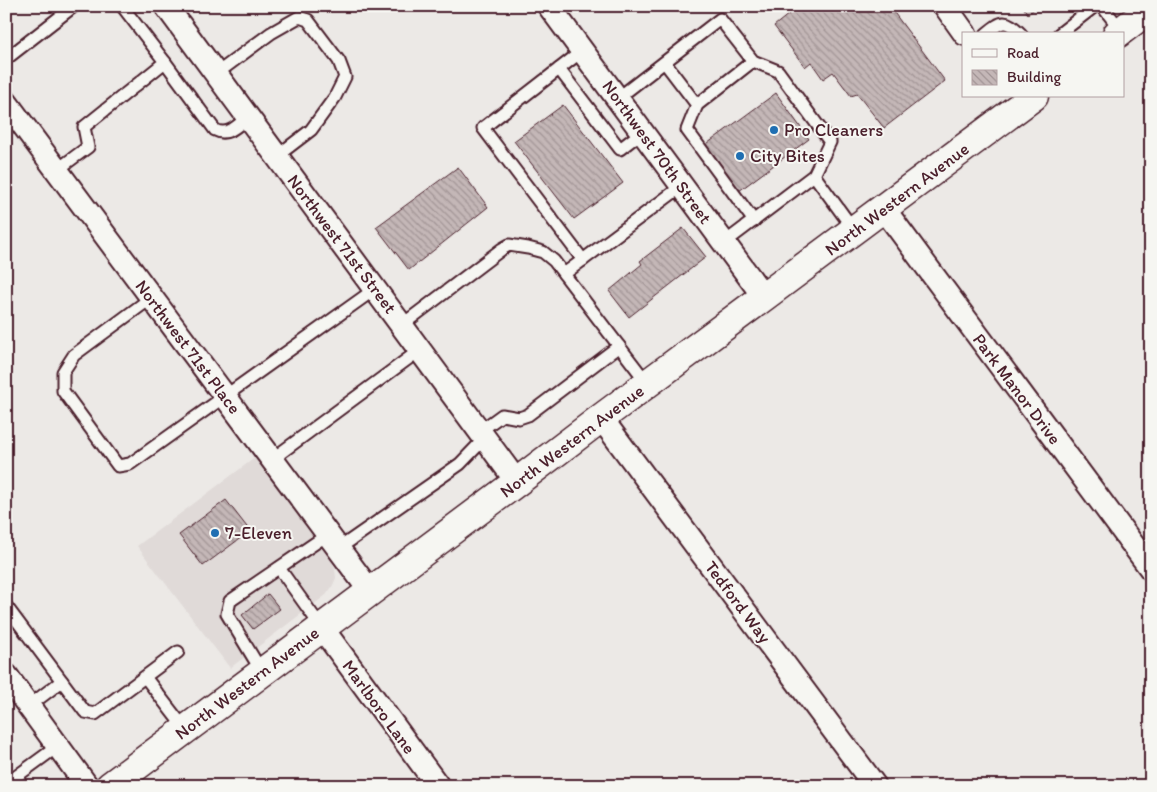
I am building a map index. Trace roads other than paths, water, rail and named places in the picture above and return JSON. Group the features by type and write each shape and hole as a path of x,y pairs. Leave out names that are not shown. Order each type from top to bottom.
{"main road":[{"path":"1119,32 1151,8"},
{"name":"North Western Avenue","path":"110,786 884,208 1022,100"}],"street":[{"name":"Northwest 71st Street","path":"166,6 517,482"},
{"name":"Northwest 70th Street","path":"549,6 764,297"},
{"path":"945,6 964,32"},
{"name":"Northwest 71st Place","path":"6,102 370,592"},
{"name":"Park Manor Drive","path":"884,208 1151,569"},
{"name":"Tedford Way","path":"601,418 875,786"},
{"name":"Marlboro Lane","path":"322,628 438,786"},
{"path":"6,675 87,786"}],"lane":[{"path":"6,59 74,6"},
{"path":"122,6 215,130 227,132 248,117"},
{"path":"1062,32 1095,6"},
{"path":"1102,6 1119,32"},
{"path":"216,74 286,24 300,17 308,20 339,62 345,77 335,97 311,130 277,156"},
{"path":"618,98 720,19 752,61 778,71 830,142 814,175 724,243"},
{"path":"988,32 998,24 1004,22 1013,26 1019,32"},
{"path":"582,51 483,128 583,260"},
{"path":"752,61 697,105 688,130 754,221"},
{"path":"57,170 88,148 84,127 165,62"},
{"path":"664,63 697,105"},
{"path":"560,69 620,149 642,132"},
{"path":"814,175 854,230"},
{"path":"564,274 682,186"},
{"path":"402,325 509,245 544,252 554,261 648,384"},
{"path":"151,298 74,355 63,372 63,391 118,466 130,464 375,289"},
{"path":"262,672 228,614 230,601 279,568 332,542 460,464 482,435 502,415 519,418 528,415 619,346"},
{"path":"271,460 420,350"},
{"path":"279,568 322,628"},
{"path":"6,606 85,712 95,714 178,652"},
{"path":"145,677 185,730"},
{"path":"29,706 62,681"},
{"path":"6,784 58,746"}],"place":[{"name":"Pro Cleaners","path":"774,130"},
{"name":"City Bites","path":"740,156"},
{"name":"7-Eleven","path":"215,533"}]}
